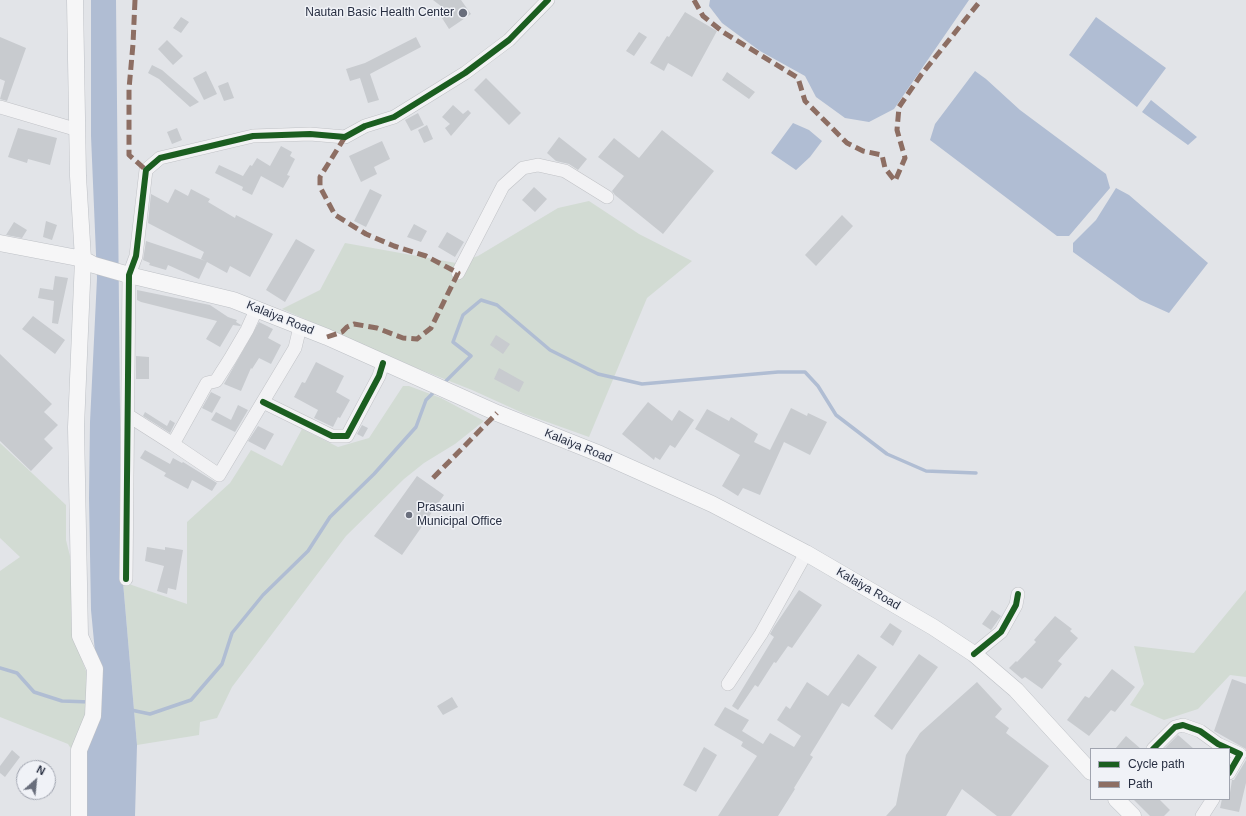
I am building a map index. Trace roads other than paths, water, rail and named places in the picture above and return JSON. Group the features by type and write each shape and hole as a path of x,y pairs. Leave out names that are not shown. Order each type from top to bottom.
{"main road":[{"path":"75,0 78,176 88,262 76,427 80,636 95,669 93,716 79,750 79,816"},
{"name":"Kalaiya Road","path":"0,243 88,262 128,275 233,300 257,308 327,337 467,400 600,454 712,504 806,553 933,627 974,654 1016,690 1090,771"},
{"path":"1117,800 1132,816"}],"street":[{"path":"126,579 129,416 128,275 136,256 146,170 160,158 253,136 310,134 345,137 365,126 394,117 465,73 509,40 548,0"},
{"path":"0,107 78,130"},
{"path":"458,273 503,186 523,168 538,165 565,171 608,197"},
{"path":"173,444 207,384 216,381 230,359 247,330 257,308"},
{"path":"129,416 219,475 295,348 300,327"},
{"path":"263,402 332,436 347,436 379,376 383,363"},
{"path":"728,684 761,634 806,553"},
{"path":"974,654 1001,632 1016,605 1018,594"},
{"path":"1154,748 1174,727 1183,725 1200,731 1218,744 1227,748"},
{"path":"1230,749 1240,754 1230,771"},
{"path":"1202,816 1212,800"}],"water":[{"path":"91,0 116,0 121,513 123,582 137,745 135,816 84,816 86,750 100,712 102,692 101,667 95,652 91,610 89,498 90,422 97,278 91,136"},
{"path":"710,0 969,0 894,109 869,122 845,118 816,97 805,76 760,51 722,23 709,6"},
{"path":"1096,17 1166,68 1137,107 1069,55"},
{"path":"975,71 1020,110 1106,174 1110,188 1069,236 1057,236 930,140 935,124"},
{"path":"1151,100 1197,137 1188,145 1142,112"},
{"path":"793,123 809,130 822,141 810,157 796,170 771,153"},
{"path":"1116,188 1129,195 1208,263 1169,313 1140,300 1073,252 1073,243 1096,220"}],"waterway":[{"path":"443,384 471,356 453,342 463,315 481,300 497,305 550,350 598,374 642,384 778,372 805,372 818,386 836,415 887,454 926,471 976,473"},
{"path":"131,710 150,714 191,700 222,664 232,633 263,595 308,551 330,517 374,474 416,427 426,400 435,391"},
{"path":"0,668 17,673 34,692 62,701 90,702"}],"place":[{"name":"Nautan Basic Health Center","path":"463,13"},
{"name":"Prasauni Municipal Office","path":"409,515"}]}
